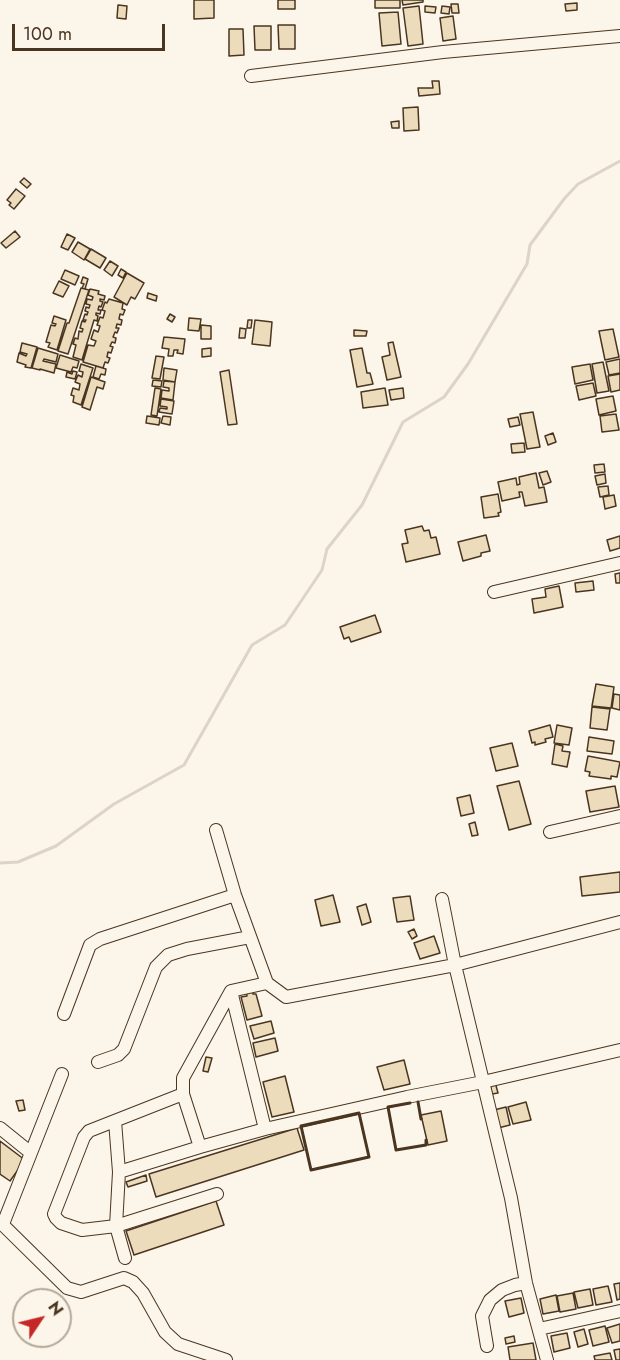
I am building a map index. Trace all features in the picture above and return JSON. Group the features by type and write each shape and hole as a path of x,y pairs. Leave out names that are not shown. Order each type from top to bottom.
{"street":[{"path":"251,76 443,52 620,36"},
{"path":"494,592 620,564"},
{"path":"550,832 620,816"},
{"path":"216,830 235,895 267,983 286,997 455,965 620,922"},
{"path":"64,1014 90,945 100,939 235,895"},
{"path":"442,899 455,965 511,1198 526,1283 547,1360"},
{"path":"98,1062 118,1055 124,1049 156,967 168,955 187,949 250,938"},
{"path":"200,1147 183,1094 183,1078 231,991 267,983"},
{"path":"231,991 265,1129"},
{"path":"119,1172 265,1129 620,1050"},
{"path":"62,1074 1,1223 67,1288 81,1292 124,1278 133,1282 143,1293 165,1332 178,1344 226,1360"},
{"path":"183,1094 89,1131 84,1137 54,1214 61,1223 82,1230 116,1226 217,1194"},
{"path":"115,1121 119,1172 116,1226 125,1258"},
{"path":"0,1128 31,1153"},
{"path":"487,1346 482,1316 490,1300 502,1290 526,1283"},
{"path":"539,1329 620,1311"}],"building":[{"path":"194,0 214,0 214,18 194,19"},
{"path":"278,0 295,0 295,9 278,9"},
{"path":"375,0 400,0 400,8 375,8"},
{"path":"402,0 423,0 423,2 403,5"},
{"path":"577,3 577,10 566,11 565,4"},
{"path":"451,4 458,4 459,13 452,13"},
{"path":"118,5 127,6 126,19 117,18"},
{"path":"419,6 423,44 408,46 403,8"},
{"path":"425,6 436,7 435,13 425,12"},
{"path":"442,6 450,7 449,14 441,13"},
{"path":"398,12 401,44 382,46 379,13"},
{"path":"453,16 456,39 443,41 440,18"},
{"path":"278,25 295,25 295,49 279,49"},
{"path":"254,26 271,26 271,50 255,50"},
{"path":"229,29 243,29 244,55 229,56"},
{"path":"432,81 439,81 440,94 419,96 418,88 433,88"},
{"path":"418,107 419,130 404,131 403,108"},
{"path":"399,121 399,128 392,128 391,122"},
{"path":"24,178 31,184 27,188 20,182"},
{"path":"16,189 25,196 14,209 7,200"},
{"path":"15,231 20,237 6,248 1,243"},
{"path":"67,234 75,238 68,250 61,247"},
{"path":"78,242 90,249 84,260 72,252"},
{"path":"91,249 106,258 100,268 85,259"},
{"path":"110,261 118,266 112,276 104,270"},
{"path":"121,269 126,272 123,278 118,275"},
{"path":"65,270 79,276 75,285 61,279"},
{"path":"127,273 144,283 135,299 131,297 127,305 114,297"},
{"path":"83,277 88,279 85,289 82,288 84,284 81,283"},
{"path":"59,281 69,286 63,297 53,293"},
{"path":"81,288 89,290 68,354 58,351"},
{"path":"90,289 99,291 98,294 105,296 104,300 100,299 103,302 98,310 101,310 100,314 96,313 97,321 94,320 82,360 73,357 76,345 73,344 75,338 78,339 79,331 82,332 83,329 80,328 82,321 86,320 83,320 88,312 85,311 86,307 89,308 90,305 86,304 87,299 92,300 93,297 88,295"},
{"path":"148,293 157,296 156,301 147,298"},
{"path":"109,299 123,303 122,309 125,310 123,315 120,314 121,325 117,324 116,328 119,328 113,337 116,338 115,343 112,342 110,346 113,347 107,357 110,358 108,363 105,362 103,368 83,362 88,345 94,346 96,341 91,339 94,330 98,332 100,326 97,325 105,311 102,310"},
{"path":"170,314 175,317 172,322 167,319"},
{"path":"54,316 66,320 57,350 48,347 50,343 46,342 51,325 56,324 52,323"},
{"path":"189,318 201,319 199,331 188,330"},
{"path":"248,320 252,320 251,328 247,328"},
{"path":"255,320 272,322 270,346 252,344"},
{"path":"201,325 211,326 211,339 201,339"},
{"path":"240,328 246,329 245,338 239,338"},
{"path":"613,329 619,357 605,360 599,331"},
{"path":"354,330 367,331 366,336 354,336"},
{"path":"164,337 185,339 183,354 174,350 173,356 168,356 169,349 162,348"},
{"path":"393,342 401,377 387,380 382,357 390,355 388,343"},
{"path":"22,343 37,347 31,368 17,362 19,353 26,356 27,354 20,352"},
{"path":"38,348 58,354 56,362 44,359 43,361 56,364 54,373 32,368"},
{"path":"211,348 211,356 202,357 202,349"},
{"path":"362,348 367,373 370,373 373,384 357,387 350,350"},
{"path":"60,355 79,361 77,368 73,367 71,372 56,368"},
{"path":"156,356 164,357 160,379 152,378"},
{"path":"620,359 620,373 609,375 606,362"},
{"path":"603,362 609,391 597,393 592,364"},
{"path":"81,364 93,368 81,405 73,402 74,396 71,395 73,388 79,390 80,384 75,382 78,375 82,377 83,372 79,371"},
{"path":"590,364 593,380 575,384 572,367"},
{"path":"96,366 106,369 105,375 101,374 99,379 93,377"},
{"path":"164,368 177,370 175,382 163,380"},
{"path":"229,370 237,424 228,425 220,372"},
{"path":"73,371 77,372 75,379 66,377 67,372 72,374"},
{"path":"620,374 620,390 611,392 608,376"},
{"path":"91,377 105,382 103,389 97,387 90,410 82,407"},
{"path":"153,380 162,381 161,387 152,386"},
{"path":"164,381 175,382 173,400 161,398 162,390 169,391 169,388 163,387"},
{"path":"593,383 596,396 579,400 576,386"},
{"path":"155,388 161,389 157,416 151,415"},
{"path":"385,388 388,405 363,408 361,392"},
{"path":"403,388 404,398 391,400 389,390"},
{"path":"613,396 616,411 599,415 596,399"},
{"path":"161,399 174,401 172,414 159,412 160,408 167,409 167,407 160,406"},
{"path":"533,412 540,447 527,449 520,414"},
{"path":"616,414 619,430 602,432 600,416"},
{"path":"147,416 160,418 159,425 146,423"},
{"path":"163,416 171,417 170,425 161,423"},
{"path":"518,417 520,425 510,427 508,419"},
{"path":"553,433 556,442 548,445 545,436"},
{"path":"524,443 525,452 512,453 511,444"},
{"path":"604,464 605,472 595,473 594,465"},
{"path":"547,471 551,482 543,485 539,473"},
{"path":"536,473 539,488 544,487 547,502 525,506 522,492 519,492 520,497 502,501 498,482 516,478 517,485 520,484 519,477"},
{"path":"605,474 606,483 597,485 595,476"},
{"path":"608,486 609,495 600,497 598,487"},
{"path":"498,494 501,512 498,513 499,516 484,518 481,497"},
{"path":"614,495 616,506 605,509 603,497"},
{"path":"422,526 424,531 429,530 431,538 436,537 440,554 406,562 402,544 408,543 405,530"},
{"path":"486,535 490,551 463,561 458,542"},
{"path":"620,536 620,548 610,551 607,540"},
{"path":"620,573 620,583 616,583 615,574"},
{"path":"593,581 594,590 576,592 575,583"},
{"path":"559,586 563,607 534,613 532,599 546,597 545,589"},
{"path":"375,615 381,632 351,642 349,637 344,639 340,627"},
{"path":"596,684 614,687 611,708 592,706"},
{"path":"614,694 620,695 620,710 612,708"},
{"path":"592,707 610,709 607,730 590,728"},
{"path":"550,725 553,737 545,739 546,742 535,745 535,742 532,743 529,731"},
{"path":"557,725 572,728 569,745 554,743"},
{"path":"589,737 614,741 612,754 587,751"},
{"path":"512,743 518,766 496,771 490,748"},
{"path":"555,744 563,746 562,751 570,752 567,767 552,764"},
{"path":"588,756 620,762 617,777 611,776 611,779 589,776 590,772 585,771"},
{"path":"519,781 531,824 509,830 497,786"},
{"path":"615,786 619,807 590,812 586,791"},
{"path":"470,795 474,813 461,816 457,798"},
{"path":"475,822 478,835 472,836 469,824"},
{"path":"620,872 620,892 582,896 580,877"},
{"path":"333,895 340,922 321,926 315,900"},
{"path":"410,896 414,920 397,922 393,898"},
{"path":"366,904 371,922 362,925 357,907"},
{"path":"414,929 417,936 412,939 408,932"},
{"path":"434,936 440,953 420,959 414,943"},
{"path":"252,989 253,994 256,994 262,1016 247,1020 241,997 247,996 246,990"},
{"path":"271,1021 274,1033 254,1039 250,1026"},
{"path":"275,1038 278,1051 256,1057 253,1043"},
{"path":"206,1057 212,1058 208,1072 203,1071"},
{"path":"404,1060 410,1084 384,1090 377,1067"},
{"path":"285,1076 294,1112 272,1117 263,1082"},
{"path":"495,1082 498,1093 492,1094 490,1084"},
{"path":"23,1100 25,1110 19,1111 16,1101"},
{"path":"526,1102 531,1120 513,1124 508,1107"},
{"path":"506,1107 510,1125 498,1128 494,1110"},
{"path":"441,1111 447,1141 428,1145 421,1115"},
{"path":"297,1128 304,1150 156,1197 149,1174"},
{"path":"0,1141 25,1160 10,1181 0,1174"},
{"path":"146,1175 147,1181 128,1187 126,1182"},
{"path":"216,1201 224,1225 134,1255 126,1231"},
{"path":"620,1283 620,1299 617,1300 614,1284"},
{"path":"608,1286 612,1302 596,1305 593,1289"},
{"path":"590,1289 593,1305 578,1308 574,1292"},
{"path":"573,1293 576,1309 560,1312 557,1296"},
{"path":"556,1295 559,1311 543,1314 540,1299"},
{"path":"521,1298 524,1313 509,1317 505,1301"},
{"path":"620,1324 620,1341 612,1343 607,1328"},
{"path":"605,1326 609,1342 593,1346 589,1330"},
{"path":"584,1329 588,1344 578,1347 574,1332"},
{"path":"567,1333 570,1348 554,1352 551,1336"},
{"path":"514,1336 515,1342 506,1344 505,1338"},
{"path":"533,1343 536,1360 510,1360 508,1347"},
{"path":"620,1349 620,1360 616,1360 614,1350"},
{"path":"610,1353 612,1360 595,1360 594,1356"}],"waterway":[{"path":"0,863 18,862 56,846 114,804 184,765 252,645 285,625 322,570 327,549 362,505 403,422 444,397 468,364 527,264 530,245 578,184 620,161"}],"wall":[{"path":"418,1102 421,1119"},
{"path":"410,1103 388,1107 396,1150 426,1145 426,1140"},
{"path":"359,1113 369,1157 311,1170 301,1126 359,1113"}]}
